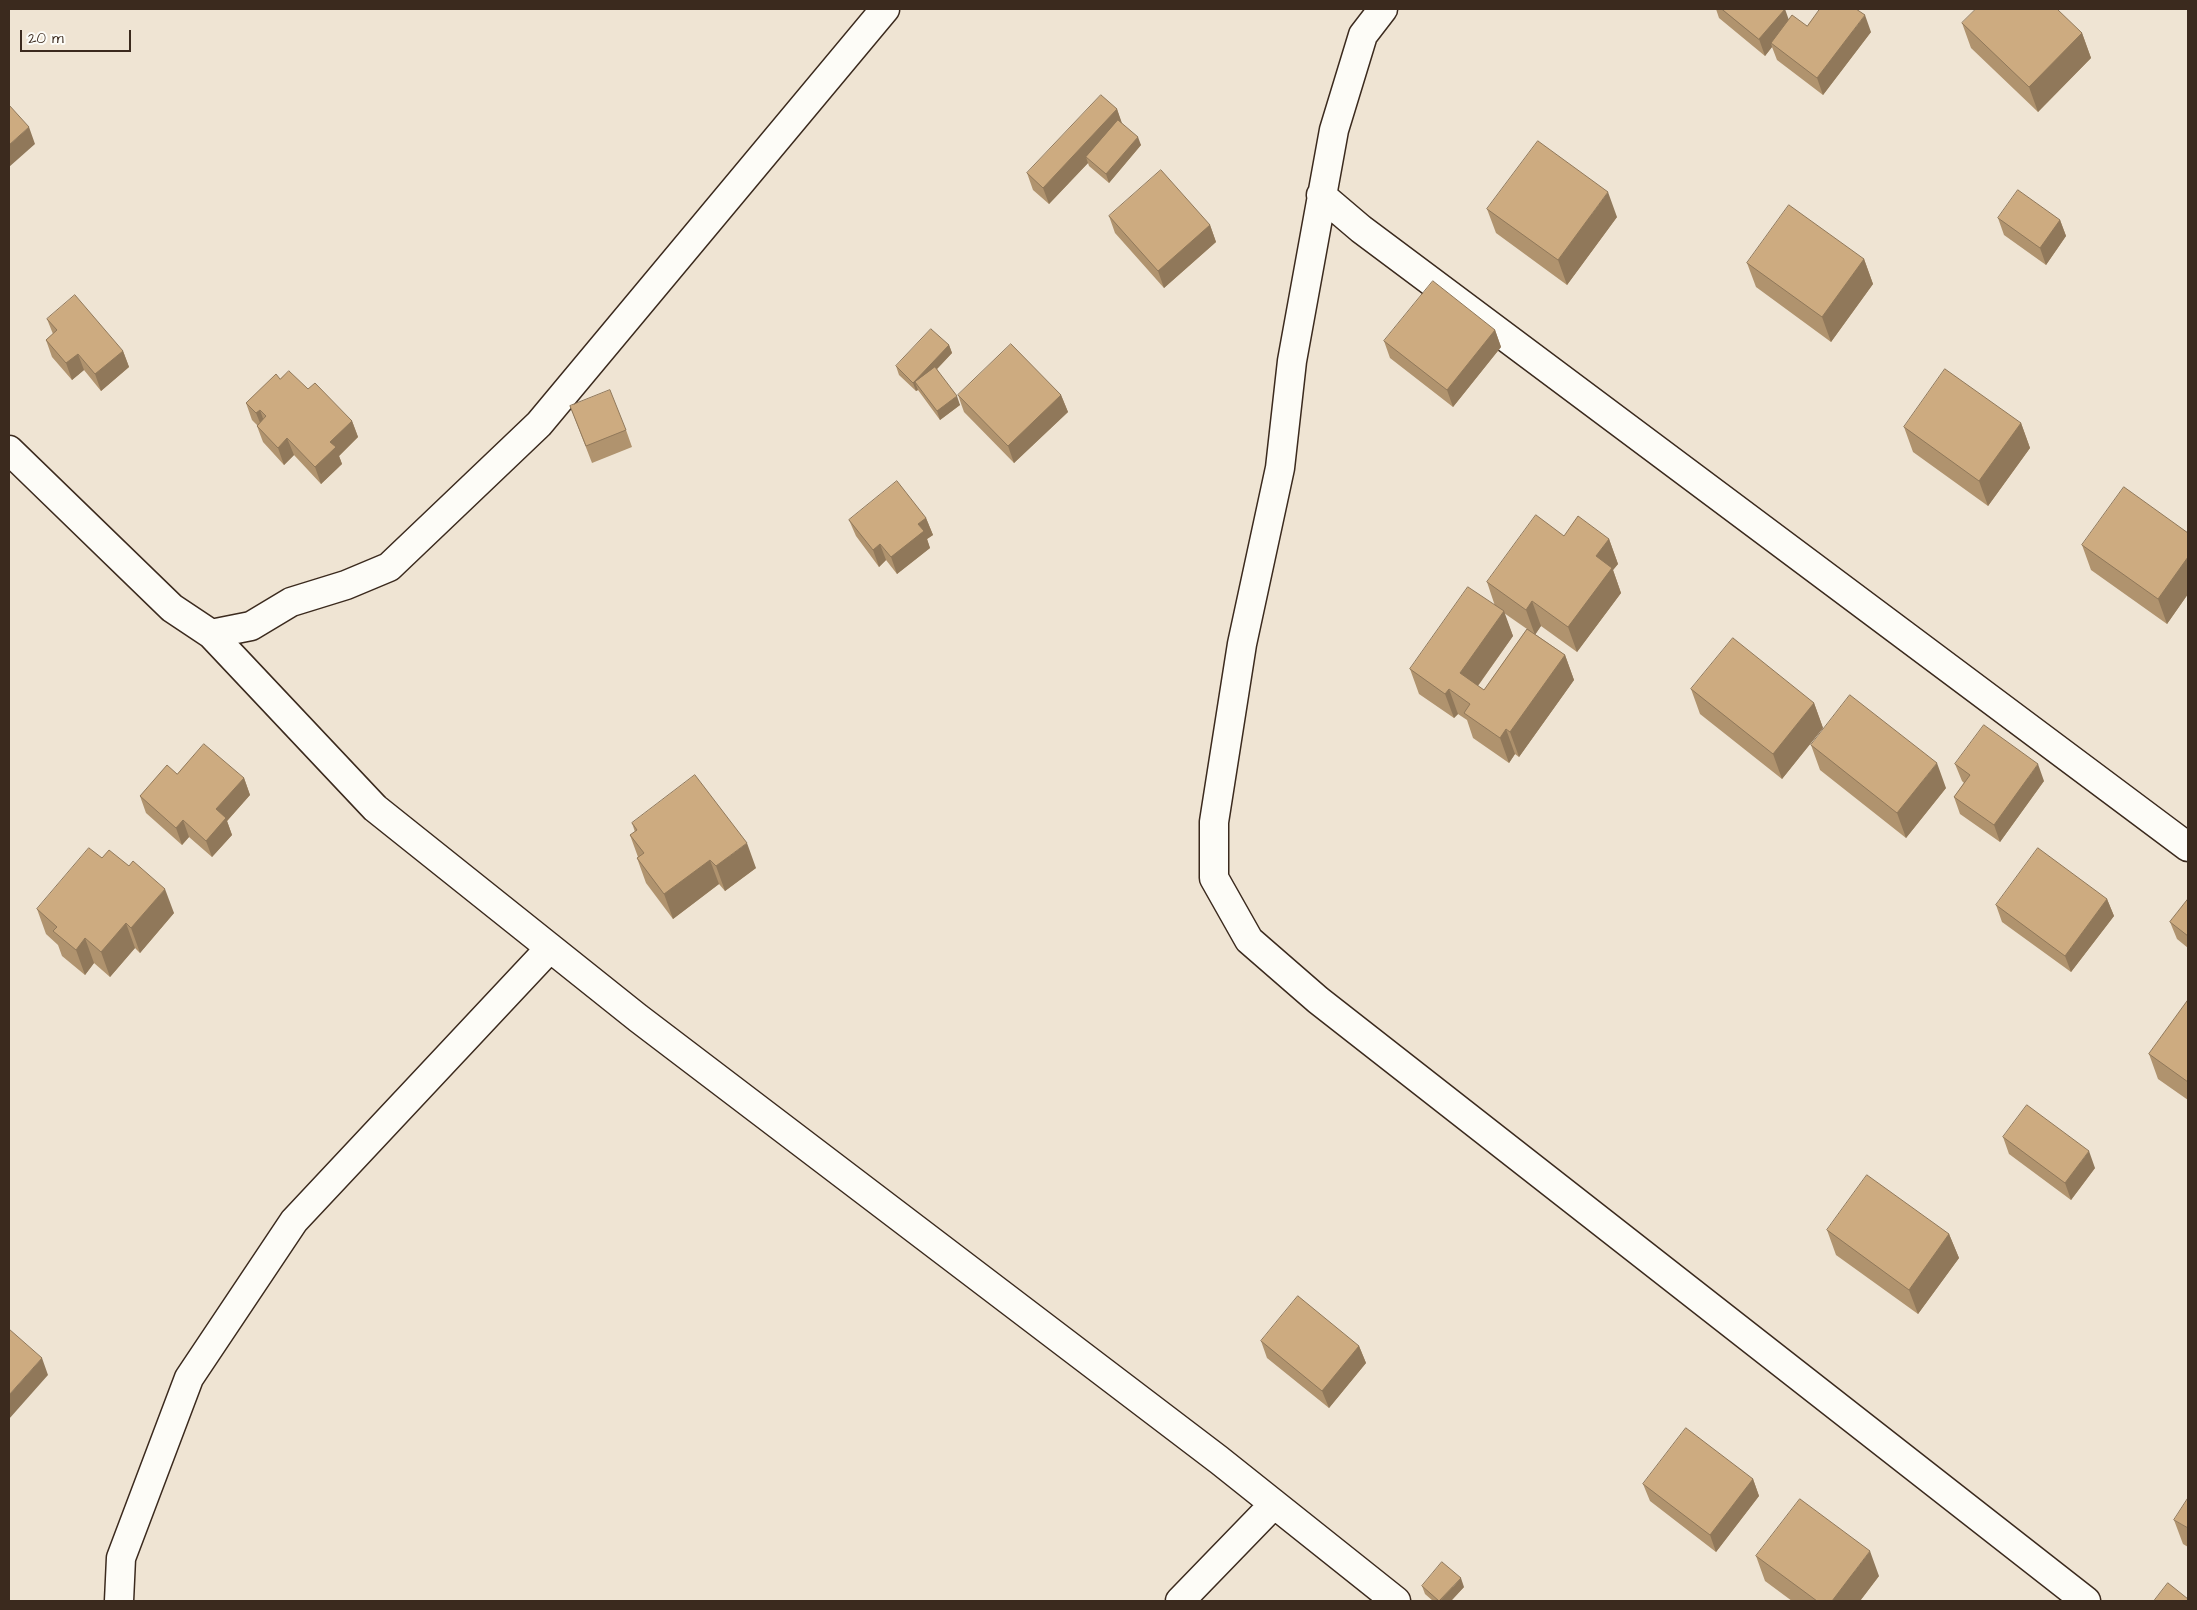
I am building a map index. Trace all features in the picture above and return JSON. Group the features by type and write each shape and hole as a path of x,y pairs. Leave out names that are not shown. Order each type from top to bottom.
{"street":[{"path":"210,634 250,626 291,602 346,585 389,567 539,424 885,9"},
{"path":"1383,9 1363,35 1334,130 1321,195 1292,361 1280,468 1242,644 1214,822 1214,878 1249,940 1318,1000 2086,1601"},
{"path":"1321,195 1369,235 2188,847"},
{"path":"9,450 172,608 210,634 375,808 645,1024 1274,1504 1396,1601"},
{"path":"119,1601 121,1558 189,1378 294,1221 550,948"},
{"path":"1180,1601 1274,1504"}],"building":[{"path":"1722,9 1785,9 1759,39"},
{"path":"1820,9 1856,9 1865,15 1817,78 1771,43 1792,15 1807,26"},
{"path":"1976,9 2057,9 2082,33 2029,87 1962,23"},
{"path":"1101,95 1117,109 1043,188 1027,173"},
{"path":"9,105 29,127 9,145"},
{"path":"1118,120 1138,137 1106,174 1086,157"},
{"path":"1538,141 1608,192 1558,260 1487,209"},
{"path":"1161,170 1210,225 1158,271 1109,216"},
{"path":"2018,190 2060,220 2040,248 1998,218"},
{"path":"1789,205 1864,259 1822,317 1747,263"},
{"path":"1433,281 1495,330 1447,390 1384,341"},
{"path":"75,295 123,351 95,374 78,354 66,363 46,340 57,330 47,319"},
{"path":"931,329 949,345 913,383 896,366"},
{"path":"1011,344 1061,395 1008,446 958,395"},
{"path":"935,367 957,396 937,411 915,382"},
{"path":"1945,369 2021,423 1979,481 1904,427"},
{"path":"289,371 308,389 315,383 352,421 330,442 336,447 315,467 287,438 278,448 257,426 266,416 260,410 256,413 246,403 276,374 280,379"},
{"path":"610,390 626,430 586,446 570,406"},
{"path":"897,481 926,518 918,524 924,531 891,557 880,544 873,550 849,520"},
{"path":"2124,487 2188,533 2188,557 2158,599 2082,545"},
{"path":"1536,515 1564,536 1578,516 1609,539 1596,556 1612,568 1568,627 1532,601 1526,610 1487,582"},
{"path":"1468,587 1504,611 1460,673 1484,690 1527,629 1565,655 1510,732 1506,729 1500,738 1464,713 1470,704 1449,689 1445,694 1410,669"},
{"path":"1733,638 1814,703 1773,754 1691,689"},
{"path":"1850,695 1937,763 1897,813 1811,745"},
{"path":"1984,725 2038,764 1994,825 1954,797 1970,775 1955,764"},
{"path":"204,744 244,778 216,809 226,818 206,841 183,820 176,828 140,796 167,765 177,774"},
{"path":"695,775 747,843 716,866 710,860 664,894 637,858 644,853 630,835 637,830 632,823"},
{"path":"89,848 102,858 109,850 129,866 133,861 165,889 131,928 126,923 101,952 85,938 76,950 53,931 57,927 37,909"},
{"path":"2038,848 2107,899 2065,956 1996,905"},
{"path":"2188,899 2188,936 2170,922"},
{"path":"2188,1000 2188,1082 2149,1054"},
{"path":"2027,1105 2089,1151 2065,1183 2003,1137"},
{"path":"1867,1175 1949,1234 1909,1290 1827,1230"},
{"path":"1298,1296 1359,1346 1322,1391 1261,1341"},
{"path":"9,1329 42,1358 9,1395"},
{"path":"1686,1428 1753,1479 1710,1535 1643,1484"},
{"path":"2188,1498 2188,1528 2174,1520"},
{"path":"1800,1499 1870,1551 1832,1601 1817,1601 1756,1556"},
{"path":"1442,1562 1461,1578 1439,1601 1422,1586"},
{"path":"2168,1583 2188,1599 2188,1601 2154,1601"}]}
